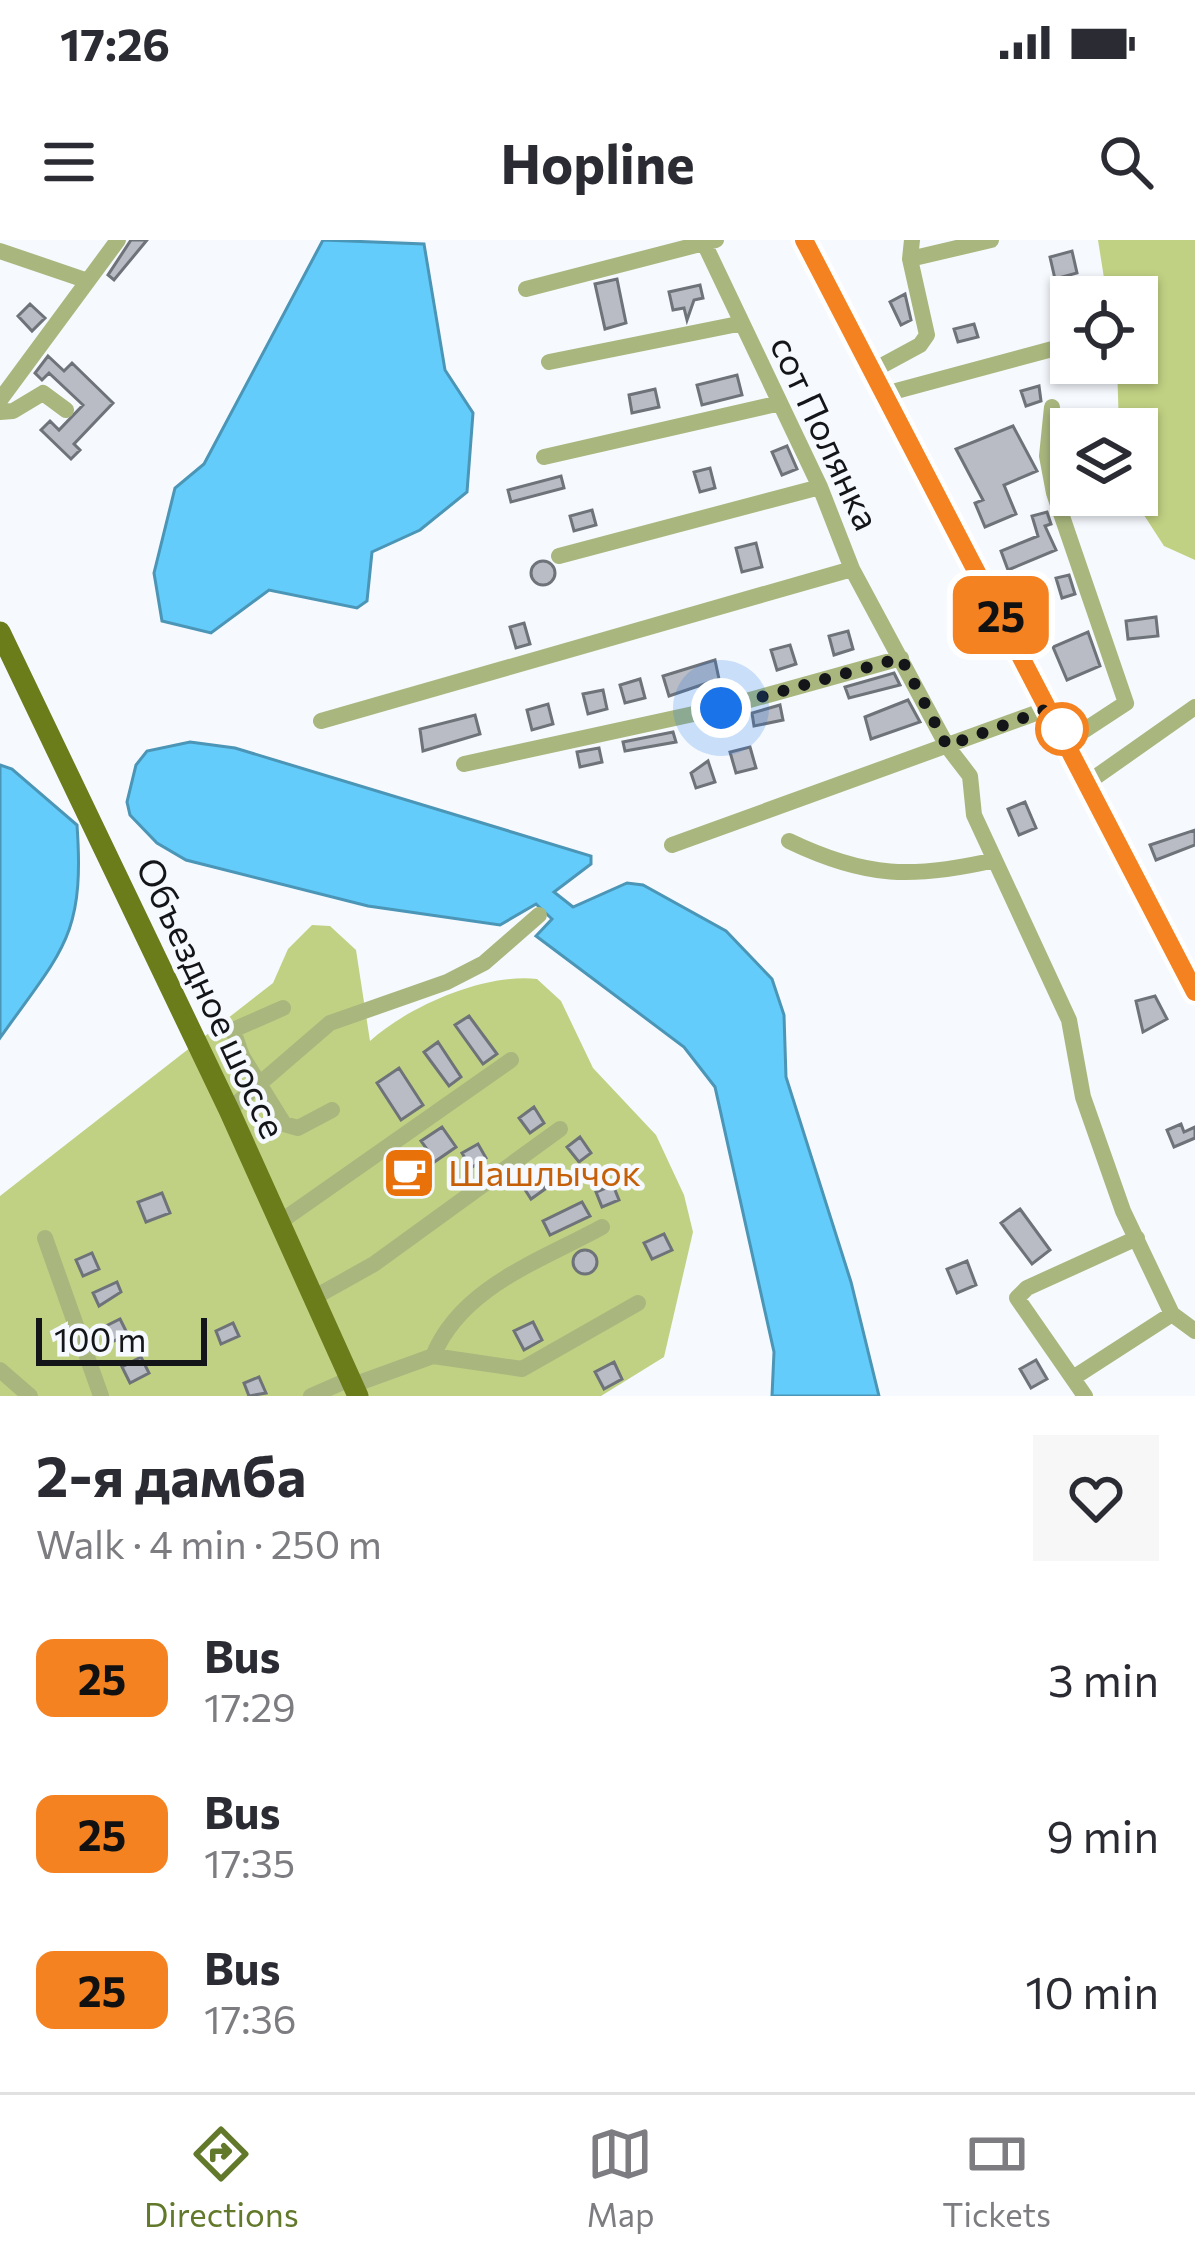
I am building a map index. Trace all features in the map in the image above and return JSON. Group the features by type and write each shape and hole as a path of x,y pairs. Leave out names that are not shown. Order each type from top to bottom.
{"main road":[{"path":"804,240 1090,782 1195,992"},
{"name":"Объездное шоссе","path":"0,632 229,1110 353,1387"}],"street":[{"path":"0,400 118,240"},
{"path":"872,371 920,345 927,335 910,260 912,240"},
{"path":"910,260 991,240"},
{"path":"526,289 710,242"},
{"name":"сот Полянка","path":"710,242 738,324 820,487 852,569 947,746 970,776 974,815 1070,1020 1083,1097 1172,1314"},
{"path":"0,251 85,280"},
{"path":"549,362 738,324"},
{"path":"885,394 1050,350"},
{"path":"0,412 13,411 44,393 66,410"},
{"path":"544,457 776,404"},
{"path":"1052,407 1047,456 1054,493 1126,703 1068,741"},
{"path":"559,556 820,487"},
{"path":"321,722 852,569"},
{"path":"464,764 721,708 901,658"},
{"path":"1090,782 1195,707"},
{"path":"672,845 1050,708"},
{"path":"789,841 849,867 893,875 995,860"},
{"path":"229,1110 330,1023 447,982 484,963 539,915"},
{"path":"283,1008 233,1030 257,1083 284,1124 298,1128 332,1110"},
{"path":"280,1222 511,1060"},
{"path":"315,1297 374,1264 560,1129"},
{"path":"433,1355 444,1330 465,1304 602,1227"},
{"path":"46,1238 101,1396"},
{"path":"1085,1396 1021,1306 1020,1293 1137,1238"},
{"path":"311,1396 353,1387 433,1355 522,1370 638,1304"},
{"path":"1073,1378 1172,1314 1195,1331"},
{"path":"0,1370 30,1396"}],"green space":[{"path":"1098,240 1195,240 1195,560 1164,546 1145,516 1158,516 1158,408 1118,408 1118,384 1158,384 1158,276 1104,276"},
{"path":"312,925 330,926 356,950 370,1041 426,1004 494,981 537,979 561,1001 593,1068 656,1135 684,1195 693,1232 664,1357 601,1396 0,1396 0,1196 273,983 288,949"}],"water":[{"path":"323,240 424,244 445,370 473,413 467,492 420,530 372,552 367,601 357,608 269,590 211,633 162,621 154,573 175,488 204,464"},
{"path":"190,742 235,748 591,856 591,864 554,892 573,907 627,883 643,885 726,931 772,979 784,1015 786,1077 851,1282 879,1396 772,1396 774,1352 715,1087 684,1047 536,936 552,919 536,904 500,925 368,906 186,860 157,843 130,815 127,802 136,765 147,751"},
{"path":"0,765 12,769 77,825 79,863 65,940 0,1038"}],"building":[{"path":"131,240 147,240 114,280 108,275"},
{"path":"1072,251 1077,273 1054,276 1050,257"},
{"path":"617,279 626,323 605,329 595,284"},
{"path":"700,285 703,298 694,300 687,320 684,308 673,310 669,292"},
{"path":"905,294 911,320 901,325 890,302"},
{"path":"30,304 45,318 32,331 18,316"},
{"path":"974,324 978,337 958,342 954,329"},
{"path":"48,356 64,371 72,363 113,403 74,444 80,450 71,459 41,430 50,421 59,430 83,405 49,373 42,380 35,373"},
{"path":"737,375 742,395 702,405 697,385"},
{"path":"1039,386 1041,401 1026,406 1021,391"},
{"path":"655,389 659,407 632,413 629,395"},
{"path":"1013,426 1037,471 1004,485 1016,514 985,527 975,503 983,500 956,449"},
{"path":"787,446 797,469 782,475 772,452"},
{"path":"710,468 715,488 700,492 694,472"},
{"path":"561,476 564,488 511,502 508,490"},
{"path":"592,510 596,525 574,531 570,516"},
{"path":"1047,512 1051,524 1045,526 1056,550 1008,570 1001,551 1038,536 1032,516"},
{"path":"756,543 762,567 742,572 736,548"},
{"path":"543,561 552,564 552,582 543,585 534,582 531,573 534,564"},
{"path":"1069,575 1075,594 1062,598 1056,578"},
{"path":"1156,617 1158,636 1128,639 1126,621"},
{"path":"985,620 998,646 986,651 974,625"},
{"path":"524,623 530,644 516,648 510,627"},
{"path":"848,631 853,649 834,655 829,636"},
{"path":"1088,632 1100,666 1067,680 1053,647"},
{"path":"790,645 796,664 777,670 771,650"},
{"path":"715,660 719,679 669,696 663,676"},
{"path":"894,673 900,685 849,698 845,687"},
{"path":"640,679 645,698 625,703 620,685"},
{"path":"603,690 607,709 588,714 583,694"},
{"path":"908,700 920,722 871,739 865,717"},
{"path":"548,704 553,724 532,730 527,710"},
{"path":"780,705 783,720 754,726 752,713"},
{"path":"475,715 480,734 423,751 420,729"},
{"path":"673,732 676,742 625,751 623,742"},
{"path":"750,747 756,768 736,773 730,752"},
{"path":"599,748 602,762 580,767 577,752"},
{"path":"708,761 715,782 696,788 691,773"},
{"path":"1025,802 1036,828 1019,835 1008,809"},
{"path":"1195,830 1195,845 1156,860 1150,845"},
{"path":"1155,996 1167,1019 1143,1032 1136,1001"},
{"path":"469,1016 497,1054 483,1064 455,1025"},
{"path":"438,1042 461,1077 449,1086 424,1052"},
{"path":"399,1068 423,1105 401,1120 377,1083"},
{"path":"534,1107 544,1123 530,1133 519,1118"},
{"path":"1181,1124 1184,1132 1195,1127 1195,1138 1174,1147 1167,1130"},
{"path":"442,1127 456,1147 401,1185 386,1163 397,1155 405,1167 429,1152 421,1141"},
{"path":"580,1137 591,1153 579,1162 567,1147"},
{"path":"478,1144 486,1158 471,1168 462,1153"},
{"path":"536,1175 545,1189 531,1199 522,1185"},
{"path":"613,1185 619,1200 602,1207 596,1192"},
{"path":"162,1193 170,1213 146,1222 138,1202"},
{"path":"582,1202 590,1216 550,1235 543,1221"},
{"path":"1020,1209 1050,1250 1032,1264 1001,1223"},
{"path":"664,1234 672,1250 652,1259 644,1243"},
{"path":"585,1250 597,1262 585,1274 573,1262"},
{"path":"92,1253 99,1269 83,1276 76,1260"},
{"path":"967,1261 976,1285 957,1293 947,1269"},
{"path":"117,1282 121,1292 99,1306 93,1293"},
{"path":"120,1319 128,1335 109,1343 102,1328"},
{"path":"533,1322 542,1340 524,1350 514,1331"},
{"path":"233,1323 239,1336 221,1344 216,1331"},
{"path":"141,1357 149,1373 130,1383 122,1367"},
{"path":"1036,1360 1047,1379 1031,1388 1020,1369"},
{"path":"614,1362 622,1379 604,1389 595,1372"},
{"path":"259,1377 266,1393 249,1396 244,1383"}],"bus line":[{"name":"25","path":"804,240 1090,782 1195,992"}],"place":[{"name":"Шашлычок","path":"409,1173"}],"route":[{"path":"721,708 901,658 947,746 1050,708 1062,729"}]}
